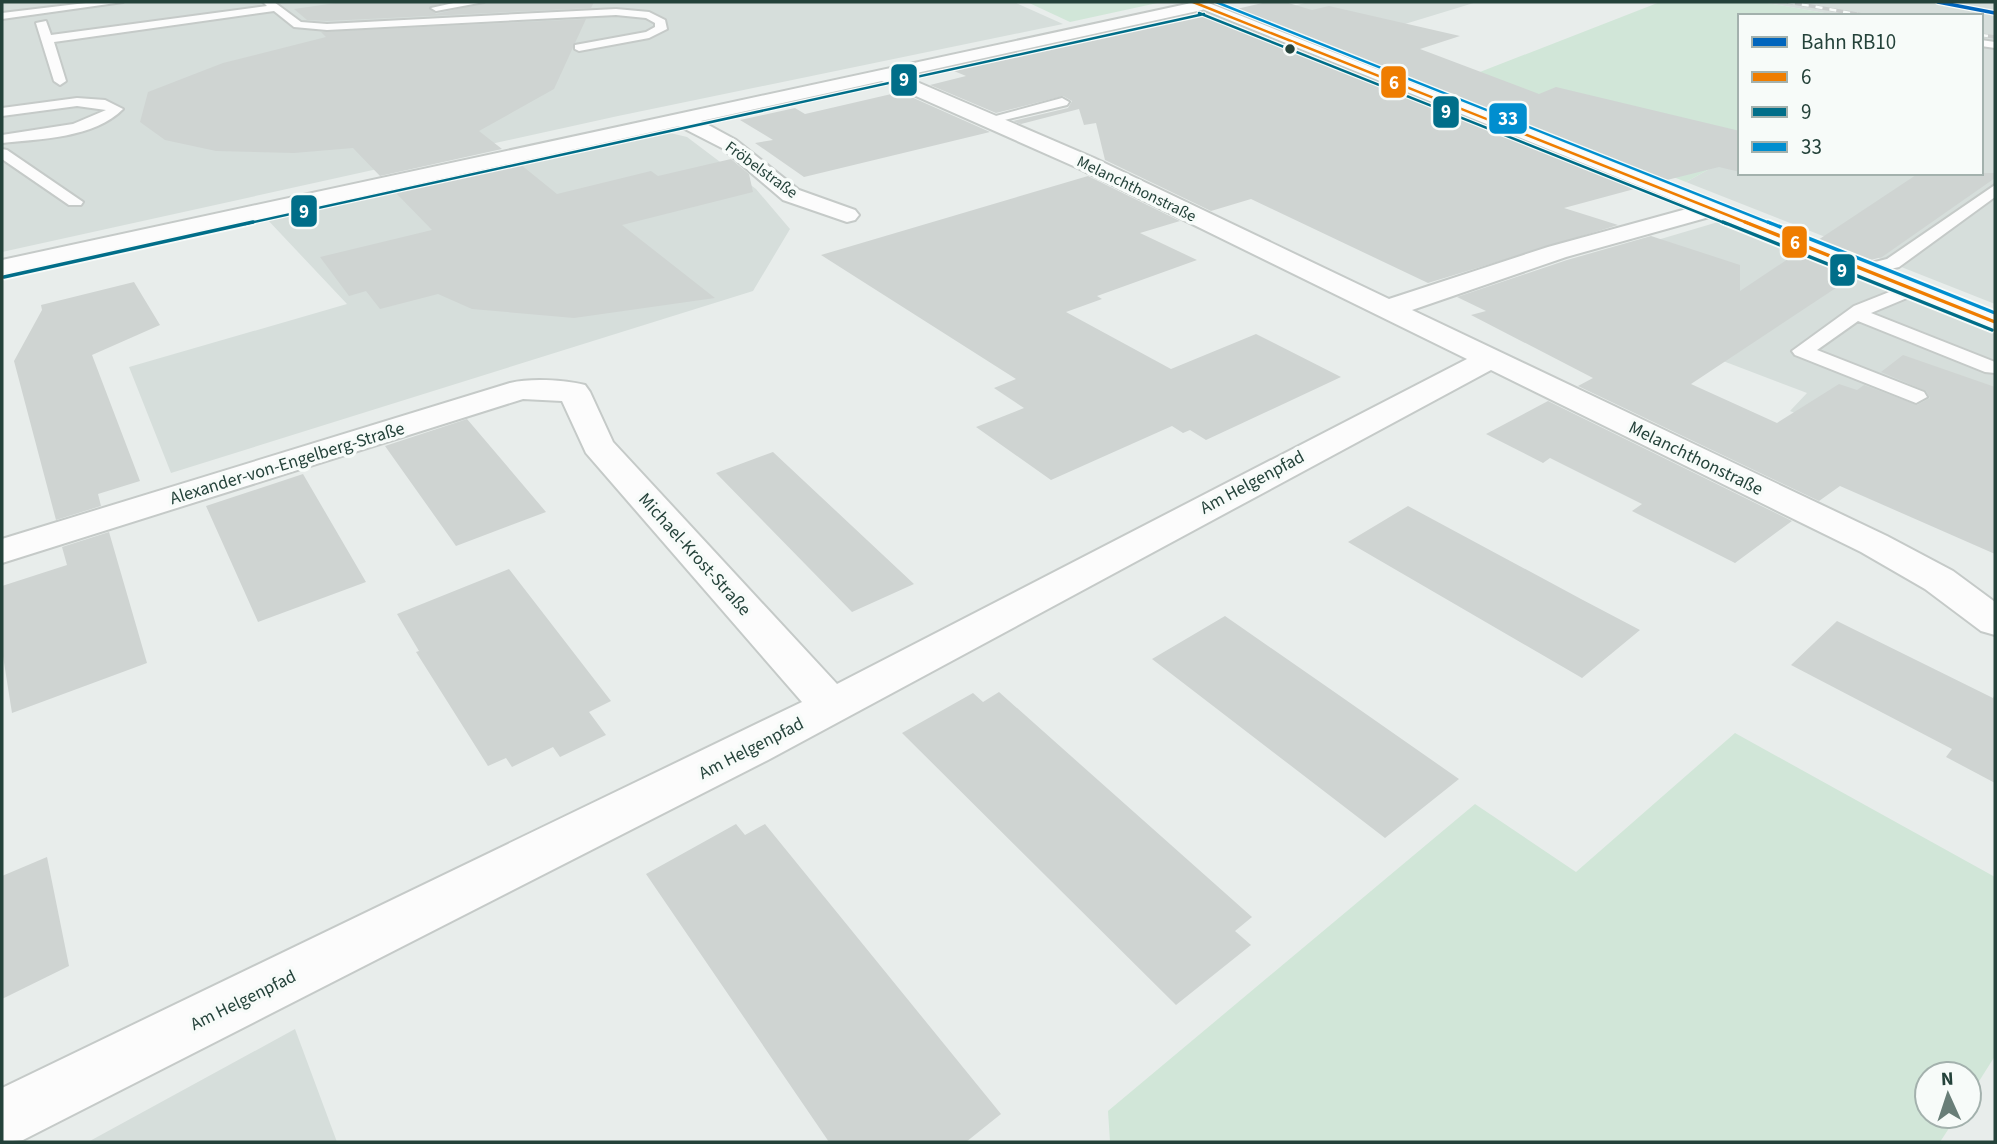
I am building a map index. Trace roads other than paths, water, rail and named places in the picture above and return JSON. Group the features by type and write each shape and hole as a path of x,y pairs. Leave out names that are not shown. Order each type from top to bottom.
{"street":[{"path":"2,268 1198,4 1995,322"},
{"name":"Melanchthonstraße","path":"883,74 1086,163 1874,544 1939,580 1995,622"},
{"name":"Fröbelstraße","path":"680,118 729,144 791,195 847,215"},
{"path":"1389,308 1557,252 1712,209"},
{"name":"Am Helgenpfad","path":"2,1119 752,748 1491,358"},
{"name":"Alexander-von-Engelberg-Straße","path":"2,551 521,390 574,391"},
{"name":"Michael-Krost-Straße","path":"574,391 598,446 831,706"}],"lane":[{"path":"2,16 118,2"},
{"path":"349,26 381,16 479,2"},
{"path":"49,39 146,21 272,5 298,25 349,26 616,12 649,15 661,22 661,29 649,34 579,47"},
{"path":"38,11 60,81"},
{"path":"2,112 80,102 107,103 116,109 104,118 77,127 2,139"},
{"path":"988,120 1062,102"},
{"path":"2,153 75,202"},
{"path":"1865,270 1893,263 1995,190"},
{"path":"1912,289 1857,314 1802,351 1916,397"},
{"path":"1857,314 1992,368"}],"railway":[{"path":"1788,2 1857,14"},
{"path":"1983,35 1995,37"}],"rail line":[{"name":"RB10","path":"1938,2 1995,13"}]}
